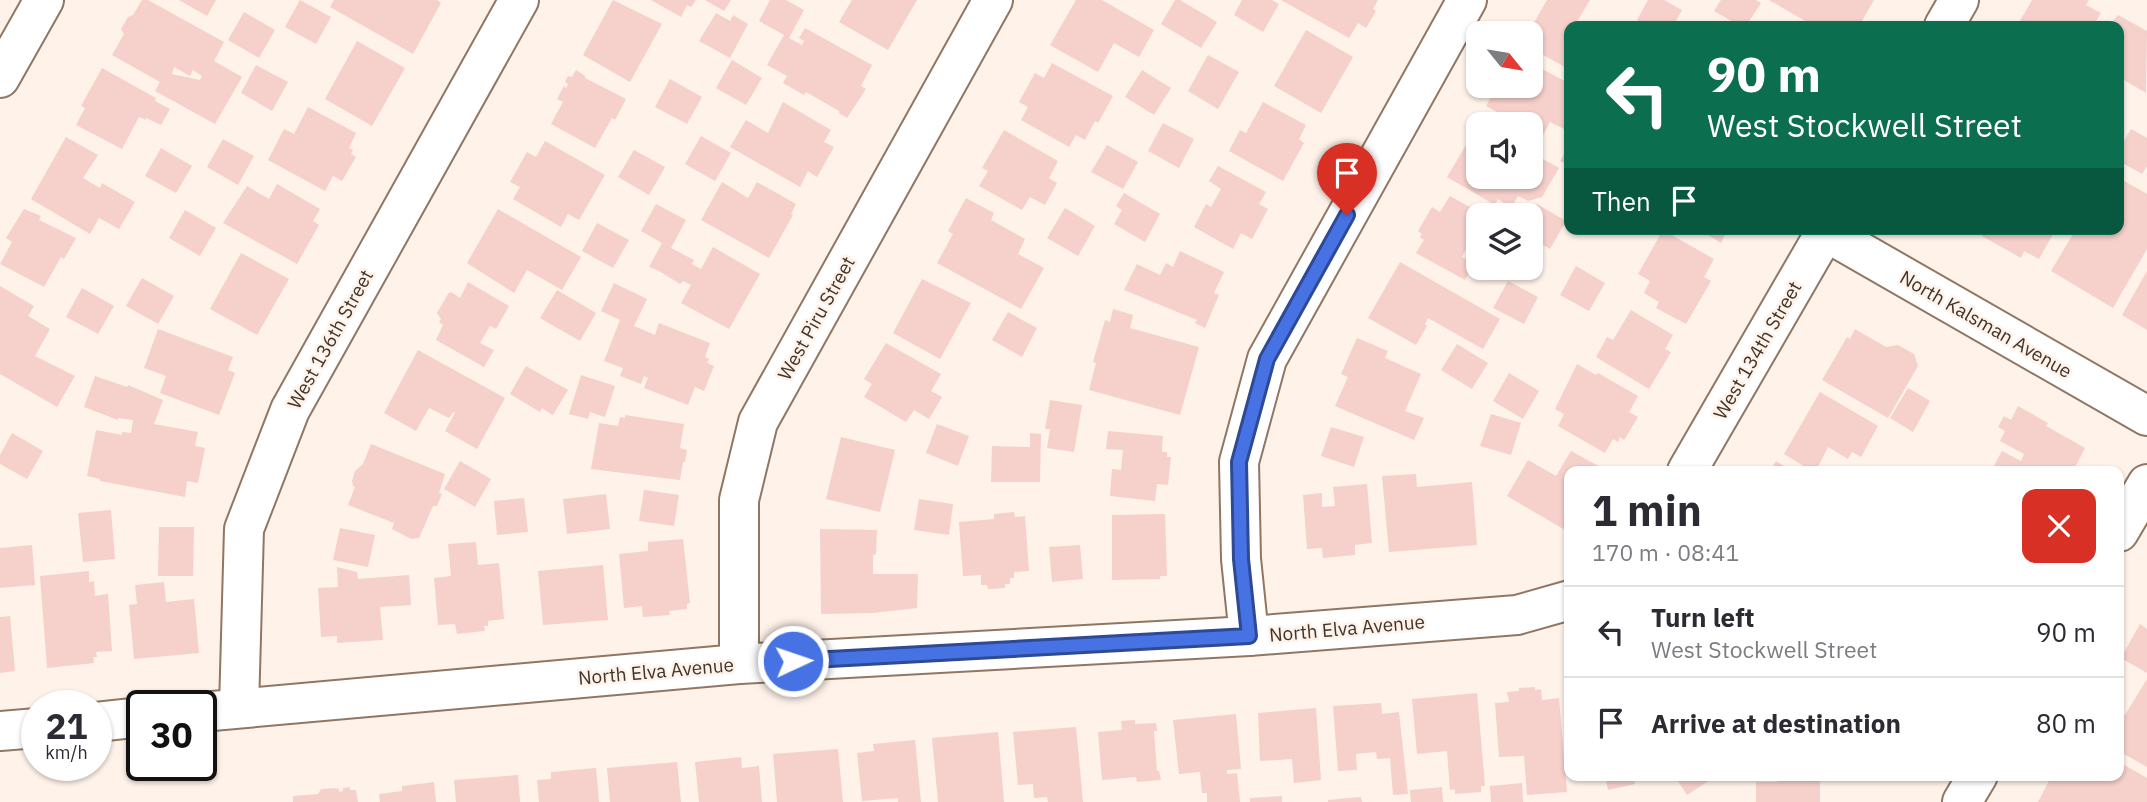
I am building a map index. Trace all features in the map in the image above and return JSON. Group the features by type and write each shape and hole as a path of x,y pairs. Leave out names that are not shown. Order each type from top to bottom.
{"street":[{"path":"0,78 44,0"},
{"name":"West 136th Street","path":"239,708 244,529 290,410 519,0"},
{"name":"West Piru Street","path":"739,664 739,500 758,422 993,0"},
{"path":"1249,636 1241,559 1239,462 1267,359 1466,0"},
{"path":"1947,21 1959,0"},
{"name":"West 134th Street","path":"1690,466 1825,235"},
{"name":"North Kalsman Avenue","path":"1834,235 2147,416"},
{"path":"2124,523 2147,484"},
{"name":"North Elva Avenue","path":"217,710 739,664 1249,636 1517,615 1564,602"},
{"path":"0,731 21,729"},
{"path":"1962,802 1974,781"}],"building":[{"path":"142,0 148,0 224,42 214,61 242,77 215,124 155,91 160,82 112,55 124,34 121,29 128,17 133,15","holes":["174,67 190,76 193,70 202,76 200,80 172,74"]},
{"path":"179,0 216,0 207,16"},
{"path":"300,0 331,17 316,44 285,27"},
{"path":"334,0 437,0 441,3 413,54 330,7"},
{"path":"613,0 662,24 630,82 583,55"},
{"path":"651,0 696,0 691,7 687,5 681,17"},
{"path":"705,0 731,0 724,11"},
{"path":"770,0 786,0 804,10 789,38 802,45 804,41 799,38 805,28 872,65 861,86 866,89 847,118 806,92 804,95 783,83 787,76 767,65 784,35 759,21"},
{"path":"852,0 917,0 888,50 839,22"},
{"path":"1076,0 1102,0 1154,30 1139,57 1114,43 1098,72 1050,45"},
{"path":"1175,0 1180,0 1217,22 1201,48 1161,24"},
{"path":"1242,0 1272,0 1279,4 1263,32 1234,15"},
{"path":"1281,0 1378,0 1373,9 1376,11 1366,28 1358,23 1349,38"},
{"path":"1547,0 1590,0 1577,21 1564,21 1564,67 1544,55 1544,21 1535,21"},
{"path":"1648,0 1664,0 1682,10 1676,21 1637,20"},
{"path":"1721,0 1756,0 1761,3 1749,21 1731,21 1714,11"},
{"path":"1769,0 1874,0 1862,21 1805,21"},
{"path":"2032,0 2089,0 2086,5 2101,13 2096,21 2020,21"},
{"path":"244,12 275,30 259,58 228,40"},
{"path":"716,13 730,21 733,15 748,24 730,58 699,41"},
{"path":"2118,15 2147,31 2146,93 2124,80 2124,21 2113,21"},
{"path":"1306,30 1353,57 1321,113 1274,86"},
{"path":"357,41 405,68 372,126 325,99"},
{"path":"1208,55 1239,72 1218,109 1188,91"},
{"path":"732,60 762,78 746,105 716,88"},
{"path":"1052,63 1113,96 1085,140 1076,135 1069,147 1021,120 1028,107 1019,102 1035,73 1044,78"},
{"path":"256,65 288,82 272,111 241,93"},
{"path":"102,68 156,98 155,101 170,109 161,125 139,117 122,149 76,125 85,108 81,106"},
{"path":"576,70 585,78 626,99 595,148 551,124 563,102 557,99 568,84 565,82 568,76 572,77"},
{"path":"1142,70 1171,88 1154,115 1125,97"},
{"path":"1544,70 1564,81 1564,129 1550,122 1543,135 1543,112 1497,112 1486,106 1490,98 1544,98"},
{"path":"670,79 702,97 687,124 655,107"},
{"path":"783,102 831,130 824,142 834,147 817,177 808,171 800,187 730,147 746,120 768,133"},
{"path":"1263,102 1306,125 1299,139 1304,143 1283,181 1229,151 1240,130 1246,133"},
{"path":"308,107 356,133 349,148 353,150 351,154 356,157 342,181 333,176 325,191 268,160 284,129 294,134"},
{"path":"1163,123 1194,139 1179,168 1148,151"},
{"path":"2131,129 2147,138 2147,166 2142,174 2124,164 2124,141"},
{"path":"1004,130 1058,161 1049,178 1057,183 1045,205 1030,197 1022,210 979,186 988,171 982,168"},
{"path":"701,136 731,153 715,181 685,164"},
{"path":"66,137 98,155 83,178 100,188 102,183 135,202 119,229 99,218 90,234 31,199"},
{"path":"223,139 254,156 238,185 207,167"},
{"path":"545,141 605,175 579,220 568,214 561,227 513,199 520,187 510,182 527,152 536,157"},
{"path":"1107,145 1138,162 1123,189 1091,172"},
{"path":"1466,145 1466,188 1447,177"},
{"path":"161,148 192,166 176,193 145,176"},
{"path":"634,150 665,167 649,195 618,177"},
{"path":"1543,159 1559,168 1542,197 1528,201 1518,196 1514,203 1504,203 1498,199 1496,203 1468,189 1543,189"},
{"path":"1218,166 1266,192 1259,204 1268,209 1252,239 1241,233 1233,249 1194,227 1206,204 1211,207 1221,189 1209,181"},
{"path":"2124,181 2147,194 2147,249 2113,308 2051,271 2072,235 2124,235"},
{"path":"722,182 748,198 757,182 796,204 791,214 793,215 769,258 701,220"},
{"path":"277,184 320,209 313,221 319,225 297,264 223,223 247,186 269,199"},
{"path":"1124,193 1160,214 1145,242 1114,224 1122,210 1116,206"},
{"path":"1450,196 1466,205 1466,249 1462,257 1466,259 1465,280 1416,253 1424,240 1418,231 1432,207 1440,212"},
{"path":"966,198 994,213 991,220 1025,239 1018,254 1044,268 1021,309 937,263 953,234 948,231"},
{"path":"656,204 686,220 671,248 694,260 692,264 701,269 713,247 760,274 729,329 681,303 691,285 683,281 680,284 649,267 662,243 641,231"},
{"path":"1065,208 1095,226 1078,256 1047,238"},
{"path":"1543,208 1564,220 1550,249 1543,245"},
{"path":"24,209 41,216 39,220 76,238 64,259 61,257 44,287 0,264 12,242 6,238"},
{"path":"498,209 581,257 562,290 527,270 514,293 467,263"},
{"path":"185,210 216,228 200,256 169,238"},
{"path":"597,223 629,240 613,268 582,251"},
{"path":"1660,235 1672,235 1714,259 1704,277 1711,281 1686,324 1656,308 1659,302 1644,293 1650,281 1638,274"},
{"path":"1708,235 1725,235 1721,243"},
{"path":"2053,235 2039,259 2024,251 2021,258 1982,236"},
{"path":"1180,251 1224,272 1214,293 1219,295 1205,328 1195,323 1197,320 1124,290 1137,264 1160,275 1166,263 1173,267"},
{"path":"241,253 289,279 257,335 210,309"},
{"path":"1400,262 1500,319 1483,349 1428,318 1425,324 1427,326 1416,345 1368,318"},
{"path":"1576,266 1605,283 1589,311 1560,295"},
{"path":"2147,271 2147,330 2122,315"},
{"path":"142,278 174,296 158,324 126,306"},
{"path":"922,279 971,303 940,359 893,333"},
{"path":"1508,281 1538,297 1524,324 1493,308"},
{"path":"468,282 509,306 496,329 490,326 480,343 494,350 484,367 436,340 443,325 439,322 441,319 437,313 451,292 460,298"},
{"path":"614,283 647,299 634,326 655,335 659,323 710,343 705,357 709,359 707,363 714,366 704,391 695,387 688,405 644,388 648,378 644,376 641,384 620,376 623,368 604,361 620,320 601,311"},
{"path":"0,286 34,306 28,316 50,329 35,356 75,376 57,407 0,374"},
{"path":"82,288 114,306 98,334 66,317"},
{"path":"557,290 596,313 580,341 540,318"},
{"path":"1113,309 1133,315 1130,328 1199,347 1180,415 1089,390 1096,363 1093,362 1105,320 1110,322"},
{"path":"1631,310 1673,335 1665,349 1671,352 1649,389 1596,357 1607,337 1613,340"},
{"path":"1008,312 1037,328 1022,357 992,340"},
{"path":"158,329 233,357 228,370 235,373 219,415 160,393 166,376 144,368"},
{"path":"1855,329 1886,347 1898,345 1914,354 1918,366 1888,418 1822,380 1847,337 1850,339"},
{"path":"1357,338 1388,351 1385,358 1421,374 1405,411 1424,418 1414,440 1335,406 1348,377 1341,374"},
{"path":"886,343 941,374 931,391 942,397 929,419 914,410 906,422 864,397 872,384 864,379"},
{"path":"1457,344 1488,363 1472,389 1441,370"},
{"path":"418,350 505,398 477,449 445,431 455,413 453,412 449,418 429,408 416,431 384,413"},
{"path":"1577,364 1638,396 1629,412 1638,417 1624,440 1620,437 1618,442 1613,439 1605,453 1558,426 1564,414 1555,409"},
{"path":"526,366 568,390 553,415 542,408 540,412 510,394"},
{"path":"1509,373 1539,391 1523,419 1493,401"},
{"path":"581,375 615,386 605,417 590,412 588,419 569,414"},
{"path":"95,376 127,387 128,385 163,400 154,424 198,432 195,446 205,448 198,483 187,481 185,497 100,481 87,476 96,430 122,435 122,432 131,433 133,420 118,420 84,407"},
{"path":"1908,388 1930,401 1913,432 1890,418"},
{"path":"1820,392 1878,426 1861,457 1852,452 1848,459 1828,447 1818,466 1804,466 1784,454"},
{"path":"1050,400 1082,405 1074,452 1047,448 1050,429 1045,429"},
{"path":"2018,406 2085,448 2076,466 1994,466 2002,451 2021,461 2024,454 2000,441 2005,431 1998,427 2004,416 2011,420"},
{"path":"1491,414 1521,423 1511,455 1480,446"},
{"path":"625,415 684,424 680,448 687,450 680,480 591,469 599,423 618,426 620,417 625,418"},
{"path":"937,424 969,436 958,466 926,453"},
{"path":"1331,427 1364,437 1354,467 1321,456"},
{"path":"1108,431 1163,436 1162,452 1167,452 1167,457 1171,457 1168,485 1157,484 1155,501 1110,496 1112,469 1121,470 1123,450 1106,449"},
{"path":"12,433 43,451 27,479 0,464 0,455"},
{"path":"1030,433 1041,434 1040,482 991,482 992,446 1030,447"},
{"path":"841,437 895,450 880,512 826,499"},
{"path":"371,444 445,474 439,493 442,494 437,506 433,506 419,538 411,539 392,529 394,523 348,505 355,487 352,481 355,471 363,464"},
{"path":"1571,451 1598,466 1564,466 1564,529 1507,496 1528,460 1556,476"},
{"path":"460,461 491,479 475,507 444,489"},
{"path":"1416,474 1417,487 1472,482 1477,545 1389,552 1382,476"},
{"path":"1367,484 1372,543 1355,545 1355,555 1323,558 1322,548 1307,549 1303,495 1322,493 1322,507 1335,506 1333,487"},
{"path":"644,490 679,495 674,526 639,521"},
{"path":"606,494 610,529 567,534 563,499"},
{"path":"524,498 528,532 497,535 494,501"},
{"path":"919,499 953,504 949,535 914,530"},
{"path":"111,510 115,559 83,562 78,513"},
{"path":"1014,512 1015,517 1025,516 1029,571 1014,572 1014,578 1010,578 1010,584 1005,584 1005,588 988,589 987,585 981,585 981,575 963,576 959,522 994,519 994,514"},
{"path":"1165,514 1167,576 1160,576 1160,579 1112,580 1112,515"},
{"path":"159,527 194,527 193,576 158,576"},
{"path":"340,528 375,535 368,567 333,560"},
{"path":"820,529 877,530 873,574 918,574 917,608 872,613 821,614"},
{"path":"683,539 690,603 687,604 687,609 669,611 670,615 643,617 642,606 624,608 619,554 648,551 648,542"},
{"path":"476,542 478,565 499,563 504,619 488,621 488,626 484,626 485,631 457,634 455,624 438,625 434,578 451,576 448,544"},
{"path":"32,545 35,585 0,588 0,548"},
{"path":"1080,545 1083,579 1052,582 1049,547"},
{"path":"603,565 608,620 543,625 538,571"},
{"path":"337,567 357,572 358,579 409,575 411,605 380,607 383,640 337,643 337,636 321,637 318,588 338,587"},
{"path":"89,571 89,582 94,581 95,596 108,594 112,651 96,652 94,663 47,668 40,576"},
{"path":"164,582 166,602 194,599 199,653 134,659 129,605 137,604 135,585"},
{"path":"10,616 15,671 0,673 0,617"},
{"path":"2140,624 2147,629 2147,673 2124,660 2124,653"},
{"path":"2147,679 2147,767 2124,754 2125,715"},
{"path":"1519,688 1541,689 1542,700 1559,698 1567,792 1527,795 1524,756 1499,757 1495,703 1509,702 1507,692 1519,691"},
{"path":"1477,693 1485,786 1481,786 1481,792 1455,794 1455,789 1450,790 1447,751 1417,754 1412,699"},
{"path":"1381,703 1382,714 1399,712 1408,794 1393,795 1390,758 1377,759 1376,752 1356,754 1357,770 1338,771 1333,706"},
{"path":"1316,708 1321,780 1294,783 1292,759 1260,761 1258,713"},
{"path":"1236,714 1241,769 1227,770 1227,774 1237,773 1240,802 1207,802 1207,793 1202,793 1200,772 1179,774 1173,720"},
{"path":"1135,720 1135,724 1156,723 1157,731 1154,731 1157,771 1161,780 1137,782 1136,777 1102,780 1098,732 1122,730 1121,721"},
{"path":"1076,727 1083,802 1048,802 1047,797 1034,798 1033,784 1018,785 1013,732"},
{"path":"998,732 1004,802 938,802 932,738"},
{"path":"915,740 921,802 898,802 898,798 862,801 857,753 874,751 873,744"},
{"path":"838,749 843,802 777,802 773,754"},
{"path":"741,757 742,768 759,766 762,802 699,802 695,762"},
{"path":"677,762 681,802 610,802 607,768"},
{"path":"2124,765 2147,778 2147,802 2038,802 2049,781 2124,781"},
{"path":"596,768 599,802 539,802 537,780 551,779 551,772"},
{"path":"518,775 520,802 456,802 454,780"},
{"path":"1606,781 1634,781 1635,784 1608,790"},
{"path":"1678,781 1708,781 1687,795"},
{"path":"1820,781 1820,802 1756,802 1756,782"},
{"path":"434,782 436,802 380,802 379,794 402,791 402,786"},
{"path":"1522,783 1523,802 1491,802 1490,786"},
{"path":"350,787 350,790 356,790 358,802 293,802 293,796 318,794 321,789 334,788 339,789 339,792"},
{"path":"1442,787 1443,802 1411,802 1410,790"},
{"path":"1282,796 1282,802 1250,802 1250,798"},
{"path":"1361,797 1362,802 1328,802 1328,800"}],"route":[{"path":"793,661 1249,636 1241,559 1239,462 1267,359 1347,215"}]}
